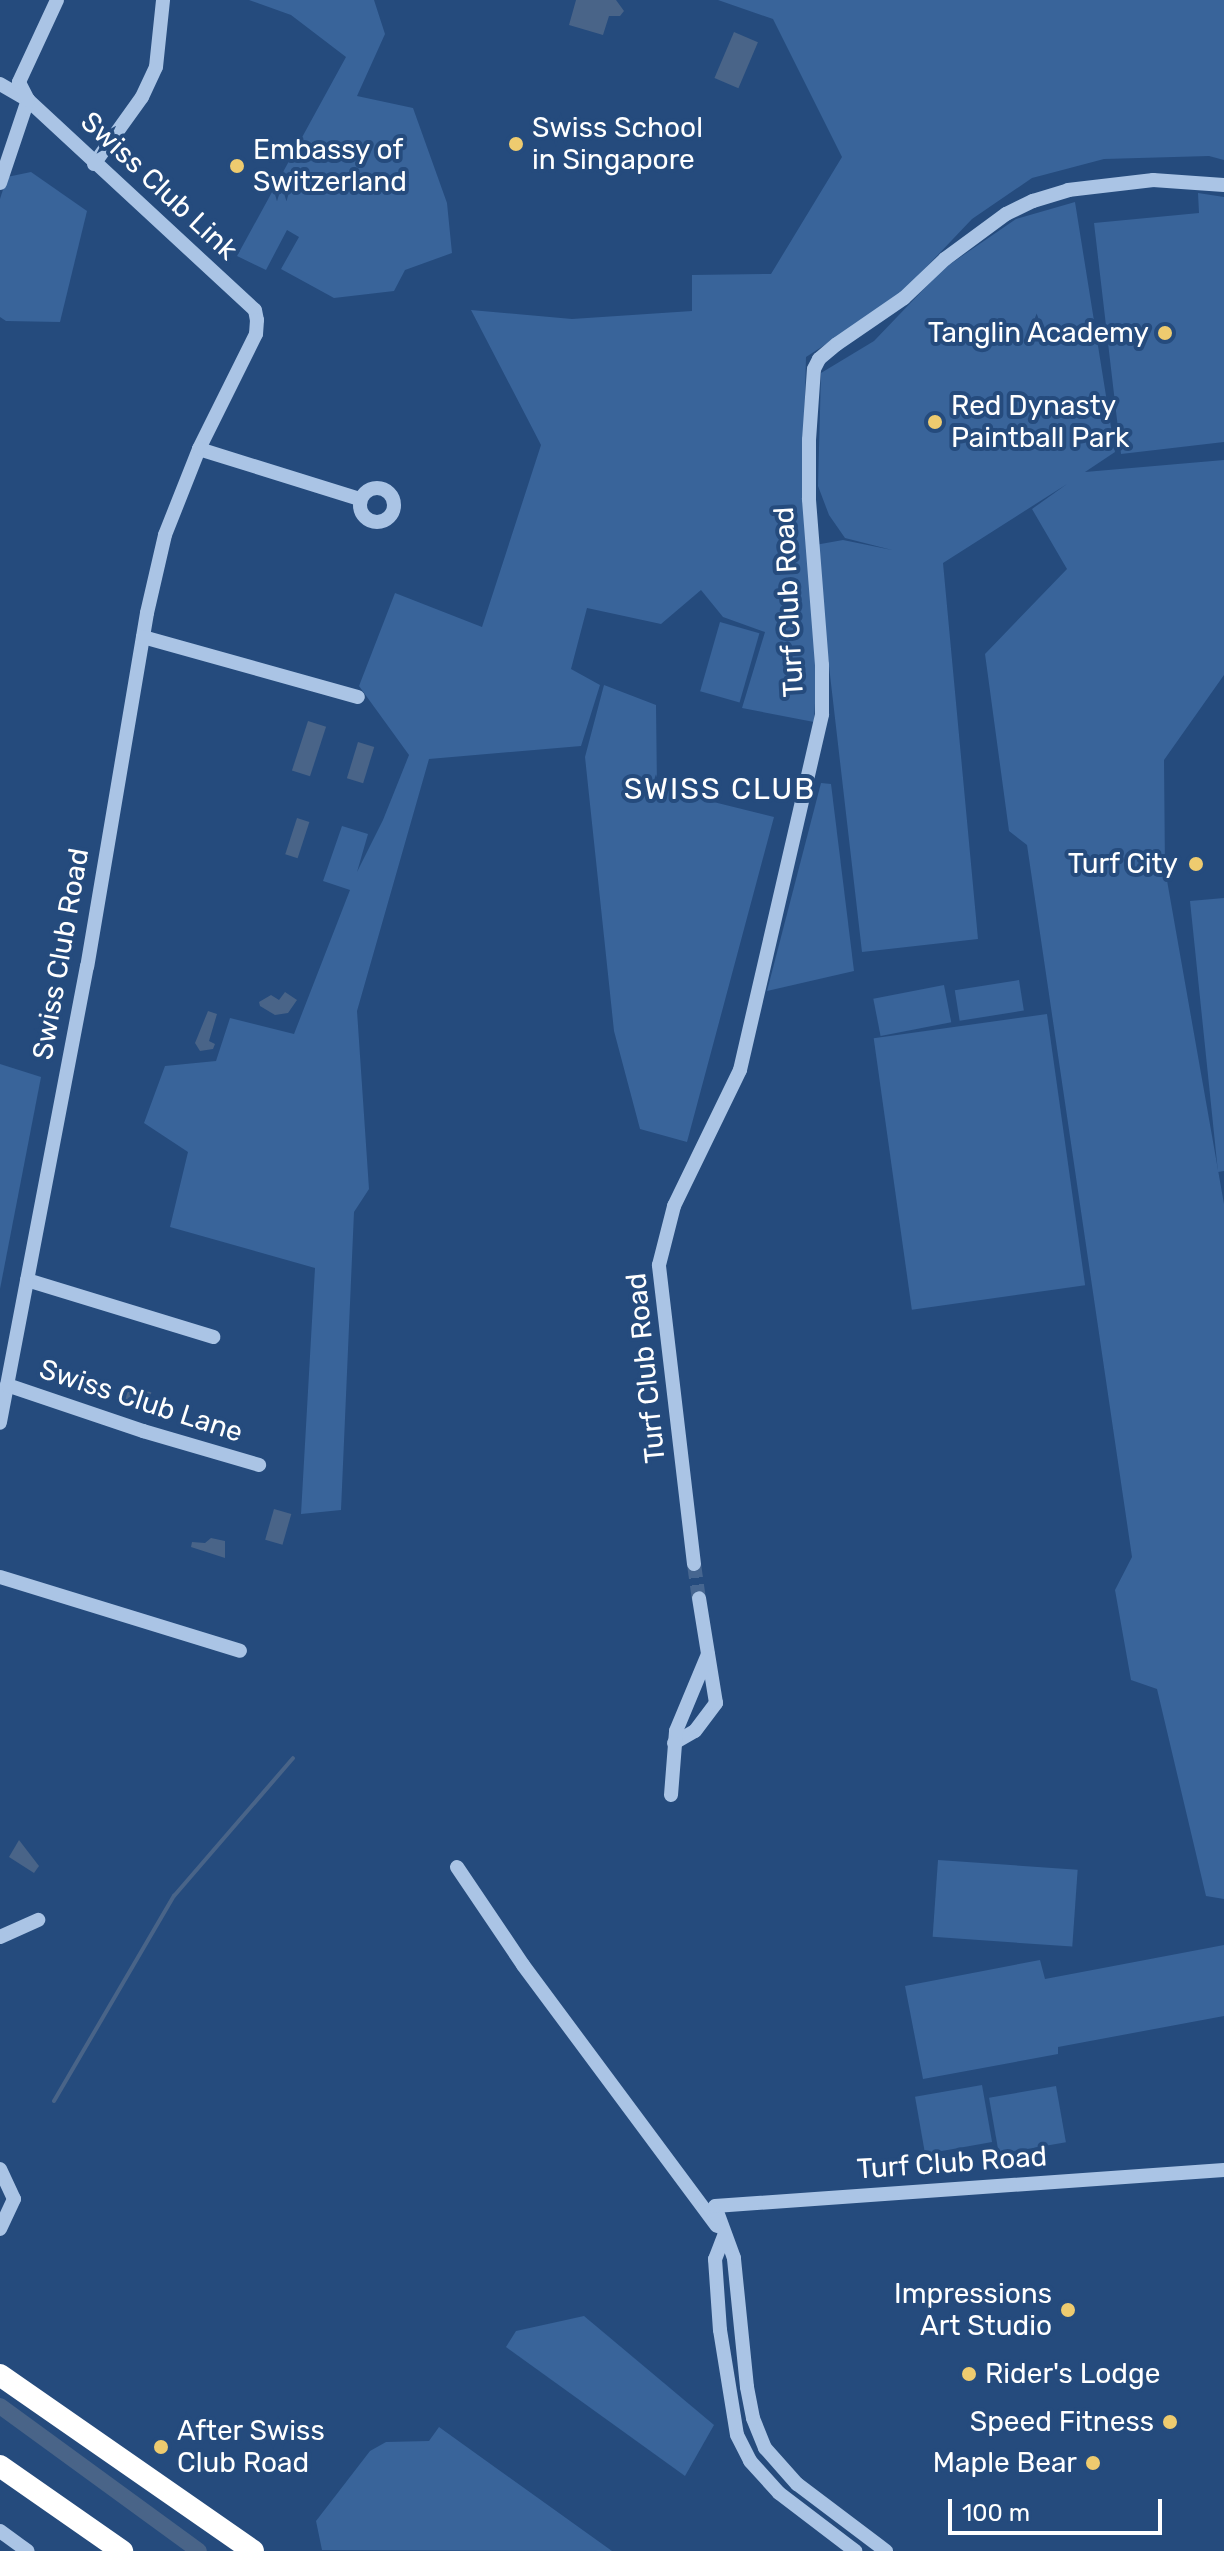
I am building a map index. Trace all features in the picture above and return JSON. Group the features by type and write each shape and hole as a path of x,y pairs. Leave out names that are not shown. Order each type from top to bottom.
{"highway":[{"path":"0,2375 253,2551"},
{"path":"0,2466 122,2551"},
{"path":"0,2483 104,2551"}],"street":[{"path":"0,183 28,100 19,82 57,0"},
{"path":"94,164 142,97 156,67 163,0"},
{"name":"Swiss Club Link","path":"0,84 28,100 255,310"},
{"name":"Turf Club Road","path":"694,1564 659,1265 671,1214 740,1070 822,714 822,665 809,499 812,379 819,359 904,298 945,259 1006,214 1033,201 1068,190 1140,181 1224,185"},
{"name":"Swiss Club Road","path":"0,1423 87,966 143,637 171,513 256,334 255,310"},
{"path":"199,449 360,499"},
{"path":"143,637 358,697"},
{"path":"27,1280 213,1337"},
{"name":"Swiss Club Lane","path":"7,1385 143,1431 259,1465"},
{"path":"0,1577 240,1651"},
{"path":"674,1743 695,1731 716,1703 699,1598"},
{"path":"671,1795 674,1743 708,1652"},
{"path":"686,1706 713,1692"},
{"name":"Turf Club Road","path":"457,1867 523,1965 724,2236"},
{"path":"0,1937 38,1920"},
{"path":"0,2169 14,2199 0,2229"},
{"name":"Turf Club Road","path":"886,2551 797,2484 765,2448 753,2418 734,2258 715,2206 1224,2170"},
{"name":"Turf Club Road","path":"724,2236 715,2259 719,2311 733,2417 750,2461 779,2493 855,2551"},
{"path":"719,2311 739,2310"},
{"path":"0,2531 28,2551"}],"shaded area":[{"path":"249,0 374,0 385,34 357,96 413,108 447,203 452,253 405,270 394,291 334,298 281,269 299,237 287,230 266,270 237,256 346,57 291,15"},
{"path":"576,0 616,0 624,11 620,16 609,16 603,35 569,25"},
{"path":"718,0 1224,0 1224,160 1209,156 1104,159 1032,178 972,219 895,300 806,357 803,472 817,665 814,722 742,708 765,632 723,617 701,590 661,624 587,608 571,669 600,685 581,746 429,759 357,1011 369,1189 354,1212 341,1510 301,1514 315,1268 170,1227 188,1152 144,1123 165,1066 216,1061 230,1018 294,1034 350,890 323,881 342,826 368,834 357,872 383,820 409,755 359,686 395,593 482,627 541,445 471,310 572,319 692,311 692,275 771,274 842,157 773,19"},
{"path":"734,32 758,42 738,88 714,78"},
{"path":"31,172 87,211 60,322 6,321 0,317 0,199 7,177"},
{"name":"Tanglin Academy","path":"1198,193 1224,197 1224,442 1121,454 1094,223 1199,213"},
{"path":"1075,202 1115,452 1085,472 1224,460 1224,675 1164,760 1165,869 1224,1204 1224,1899 1206,1896 1157,1689 1131,1680 1115,1590 1132,1557 1027,845 1009,831 985,654 1067,569 1032,509 1067,484 943,563 978,939 862,952 815,545 843,540 892,550 845,538 829,515 818,486 821,373 874,341 943,269 1016,219"},
{"path":"720,622 759,633 740,703 700,691"},
{"path":"604,685 656,705 657,788 774,817 687,1142 640,1129 614,1031 585,757"},
{"path":"308,721 326,727 310,776 292,770"},
{"path":"358,742 374,747 363,783 347,778"},
{"path":"821,783 831,784 854,971 767,991"},
{"path":"297,818 309,822 298,858 285,854"},
{"path":"1224,898 1224,1171 1218,1172 1190,901"},
{"path":"1019,980 1024,1011 960,1021 955,990"},
{"path":"944,985 951,1022 881,1036 873,999"},
{"path":"285,992 297,1000 288,1013 275,1015 260,1006 259,1002 271,995 279,1000"},
{"path":"208,1011 217,1014 209,1041 215,1044 213,1049 200,1051 195,1043"},
{"path":"1047,1014 1085,1285 912,1310 874,1038"},
{"path":"0,1064 41,1077 0,1289"},
{"path":"122,1386 151,1392 148,1408 119,1402"},
{"path":"274,1509 291,1514 282,1545 265,1540"},
{"path":"211,1538 225,1541 225,1558 191,1547 192,1542 205,1543"},
{"path":"19,1840 39,1866 34,1873 9,1857"},
{"path":"938,1860 1078,1870 1072,1947 933,1937"},
{"path":"1224,1945 1224,2016 1058,2047 1058,2054 923,2079 905,1986 1040,1960 1045,1979"},
{"path":"982,2085 992,2142 925,2154 915,2097"},
{"path":"1056,2086 1066,2142 999,2154 989,2098"},
{"path":"584,2316 714,2425 685,2476 506,2347 516,2331"},
{"path":"439,2427 612,2551 322,2550 316,2521 370,2451 386,2442 429,2441"}],"waterway":[{"path":"54,2101 174,1896 293,1758"},
{"path":"0,2406 199,2551"}],"tunnel":[{"path":"694,1564 699,1598"}],"place":[{"name":"Swiss School in Singapore","path":"516,144"},
{"name":"Embassy of Switzerland","path":"237,166"},
{"name":"Tanglin Academy","path":"1165,333"},
{"name":"Red Dynasty Paintball Park","path":"935,422"},
{"name":"Turf City","path":"1196,864"},
{"name":"Impressions Art Studio","path":"1068,2310"},
{"name":"Rider's Lodge","path":"969,2374"},
{"name":"Speed Fitness","path":"1170,2422"},
{"name":"After Swiss Club Road","path":"161,2447"},
{"name":"Maple Bear","path":"1093,2463"}],"district":[{"name":"SWISS CLUB","path":"720,789"}]}
